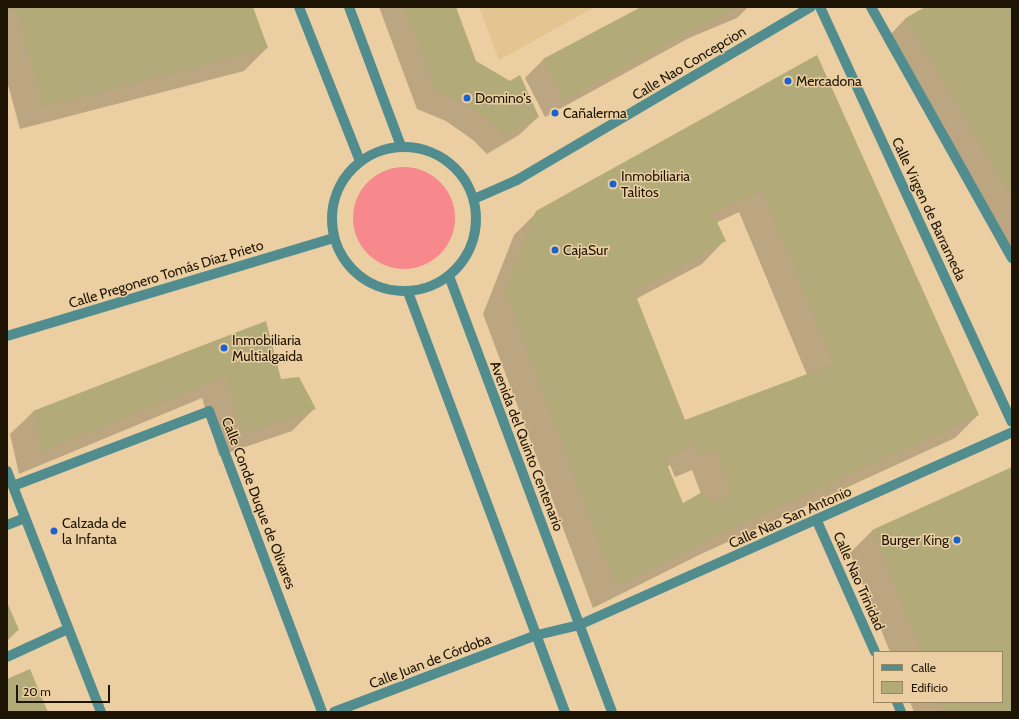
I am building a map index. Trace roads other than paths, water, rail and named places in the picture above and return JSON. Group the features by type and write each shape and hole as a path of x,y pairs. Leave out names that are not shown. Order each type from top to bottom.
{"street":[{"path":"299,7 360,161"},
{"path":"349,7 401,146"},
{"name":"Calle Nao Concepcion","path":"474,199 517,180 811,7"},
{"name":"Calle Virgen de Barrameda","path":"820,7 1012,422"},
{"path":"871,7 1012,258"},
{"path":"401,146 425,149 447,160 464,177 474,199 477,220 474,241 464,261 449,276 430,287 408,292 383,289 361,278 343,260 333,238 330,216 335,195 344,176 360,161 379,150 401,146"},
{"name":"Calle Pregonero Tomás Díaz Prieto","path":"7,336 333,238"},
{"name":"Avenida del Quinto Centenario","path":"449,276 612,712"},
{"path":"408,292 565,712"},
{"name":"Calle Conde Duque de Olivares","path":"13,486 209,411 322,712"},
{"name":"Calle Nao San Antonio","path":"579,625 817,521 1012,432"},
{"path":"7,471 101,712"},
{"path":"7,525 25,518"},
{"name":"Calle Nao Trinidad","path":"817,521 875,651"},
{"path":"536,635 579,625"},
{"path":"7,657 68,629"},
{"name":"Calle Juan de Córdoba","path":"334,712 536,635"}],"place":[{"name":"Mercadona","path":"788,81"},
{"name":"Domino's","path":"467,98"},
{"name":"Cañalerma","path":"555,113"},
{"name":"Inmobiliaria Talitos","path":"613,184"},
{"name":"CajaSur","path":"555,250"},
{"name":"Inmobiliaria Multialgaida","path":"224,348"},
{"name":"Calzada de la Infanta","path":"54,531"},
{"name":"Burger King","path":"957,540"}]}
